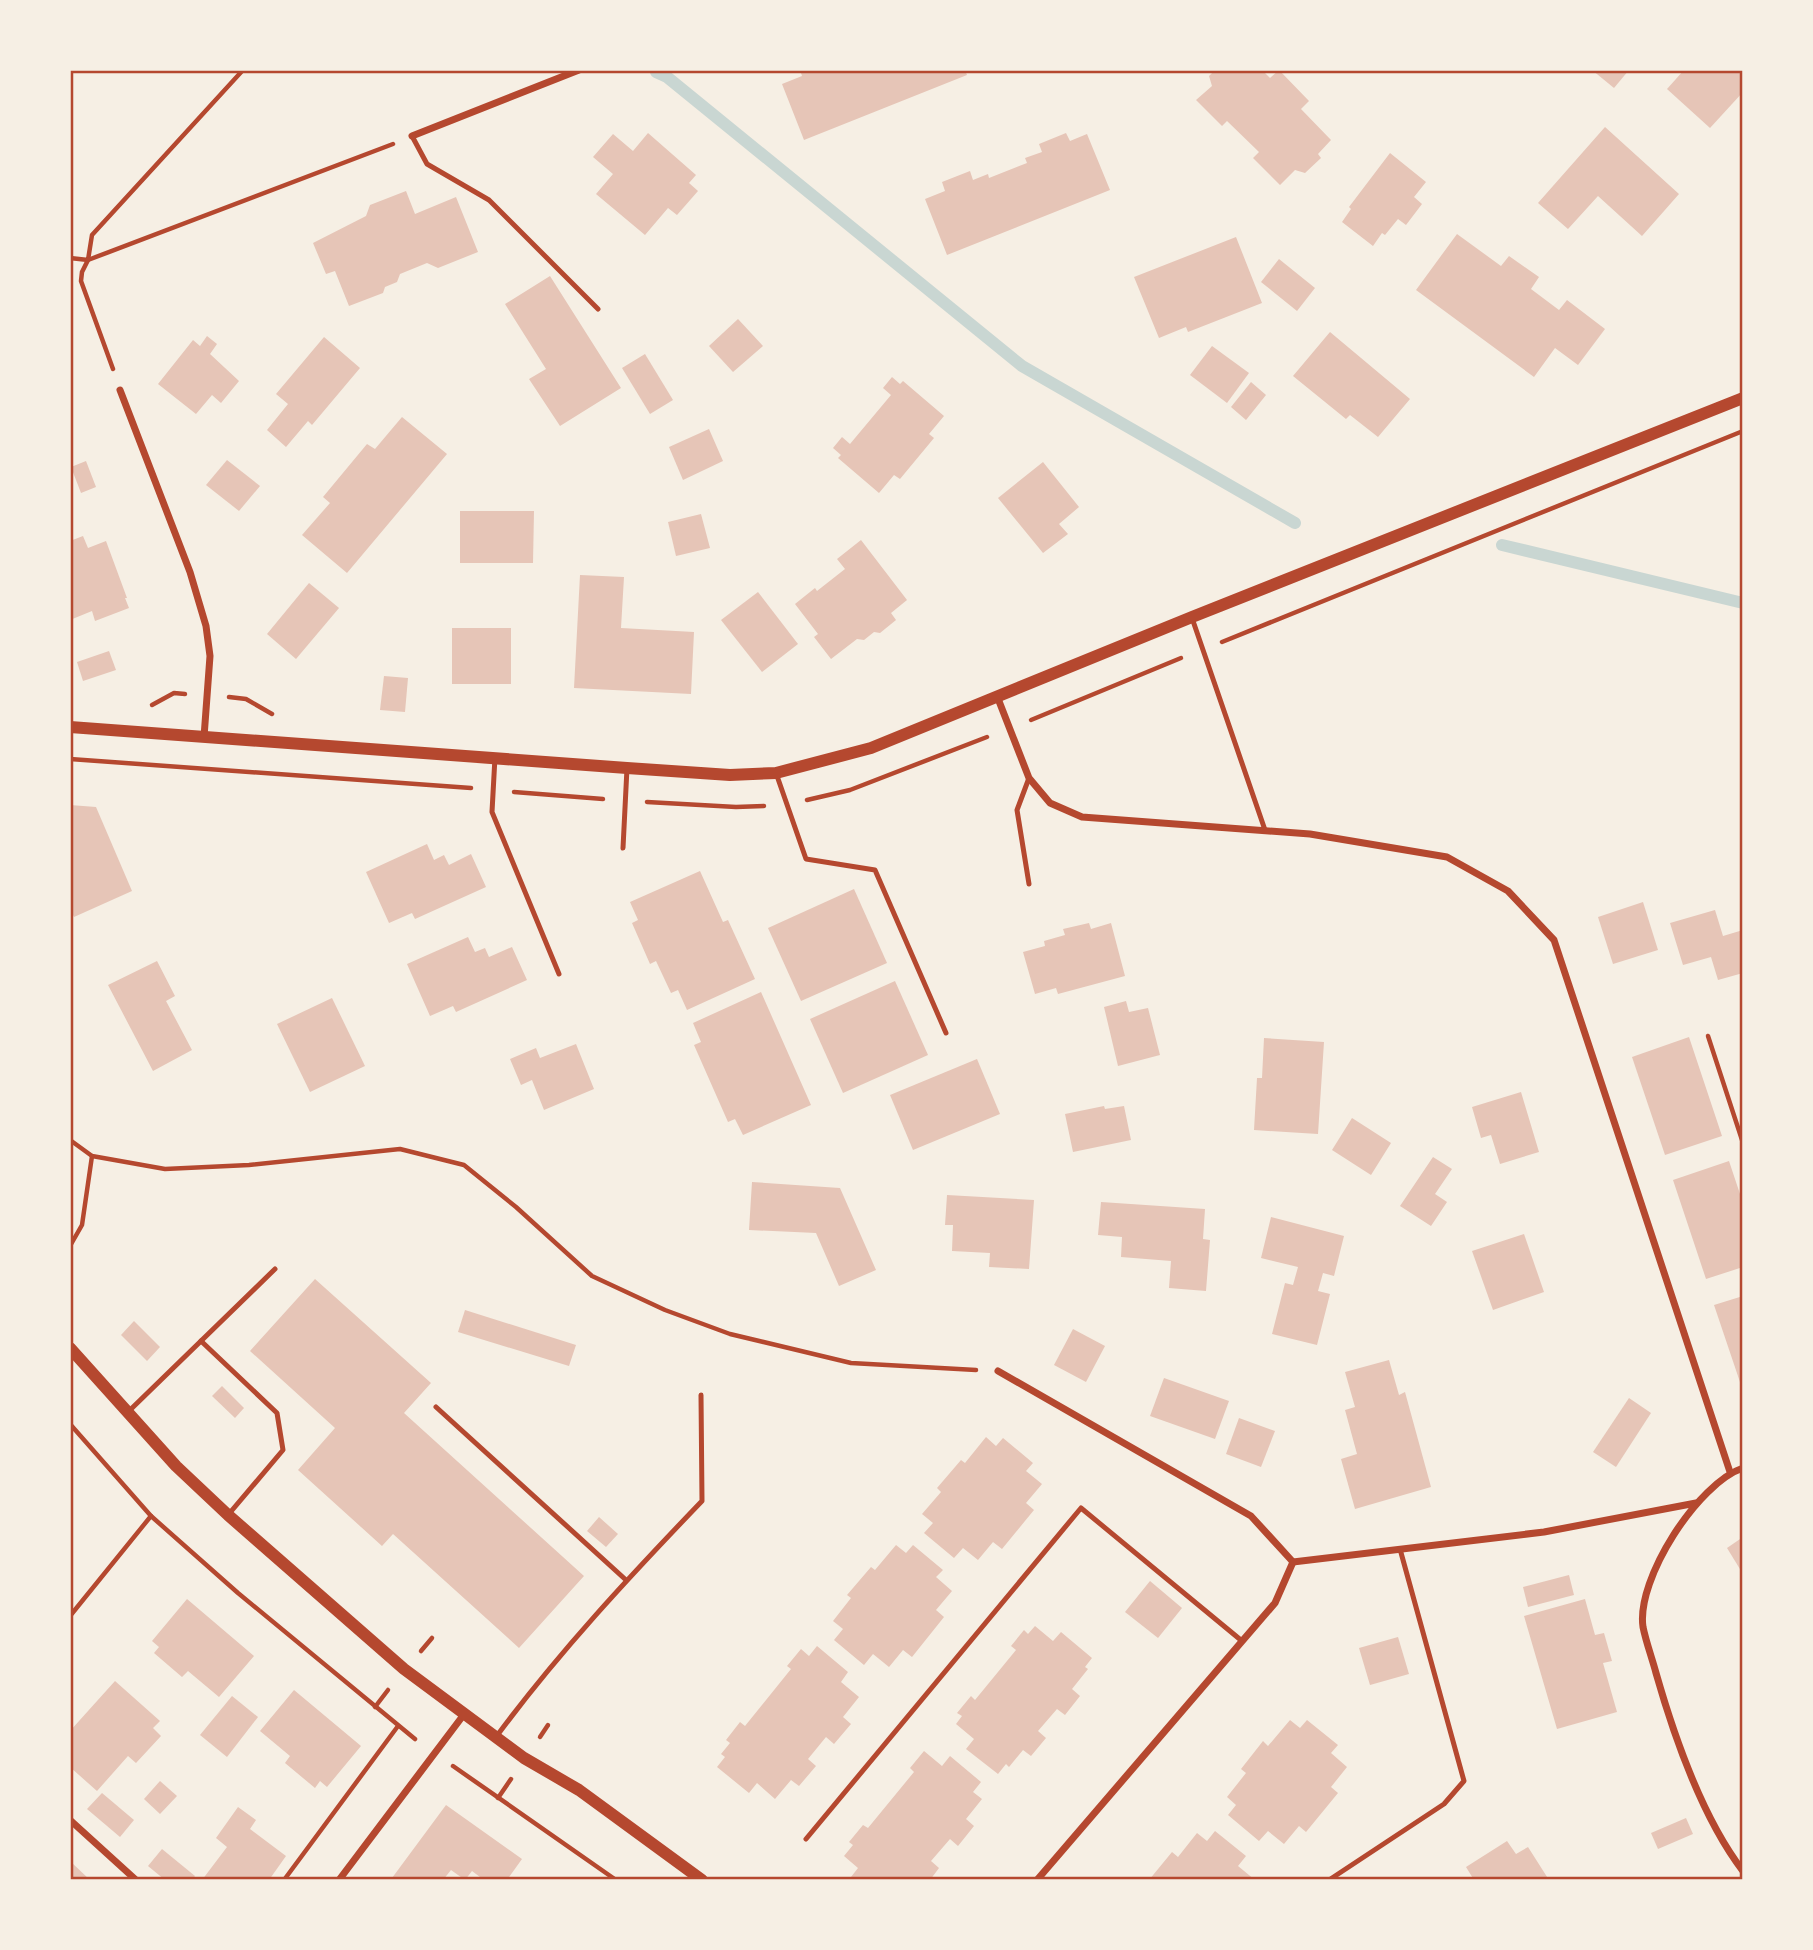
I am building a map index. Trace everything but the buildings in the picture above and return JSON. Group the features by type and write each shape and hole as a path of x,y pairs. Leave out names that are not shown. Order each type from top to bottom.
{"street":[{"path":"412,136 579,70"},
{"path":"120,390 190,572 206,626 210,656 204,737"},
{"path":"70,727 730,775 776,773 871,748 1743,398"},
{"path":"997,696 1029,778 1050,803 1082,817 1310,834 1447,857 1508,891 1554,940 1730,1472"},
{"path":"70,1348 176,1466 404,1669 524,1758 579,1790 702,1880"},
{"path":"998,1371 1251,1516 1293,1562"},
{"path":"1743,1468 1730,1472 1696,1503 1670,1541 1648,1587 1643,1624 1664,1701 1703,1801 1733,1858 1743,1871"},
{"path":"1293,1562 1544,1532 1696,1503"},
{"path":"1037,1880 1275,1603 1293,1562"},
{"path":"340,1880 465,1713"},
{"path":"70,1820 136,1880"}],"lane":[{"path":"412,136 427,164 489,200 598,309"},
{"path":"1192,617 1265,830"},
{"path":"495,757 492,813 559,974"},
{"path":"623,848 627,768"},
{"path":"776,773 806,859 875,870 946,1032"},
{"path":"1029,778 1017,810 1029,884"},
{"path":"127,1413 275,1269"},
{"path":"201,1340 277,1413 283,1450 228,1515"},
{"path":"496,1737 520,1704 626,1580 702,1501 701,1395"},
{"path":"436,1407 626,1580"},
{"path":"806,1839 1081,1508 1242,1642"},
{"path":"1329,1880 1444,1804 1464,1781 1400,1549"}],"path":[{"path":"120,390 81,281 92,234 243,70"},
{"path":"70,258 88,260 412,136"},
{"path":"70,759 625,801 736,807 788,805 850,790 1009,729 1743,431"},
{"path":"139,704 153,705 174,693 246,699 270,714 283,715"},
{"path":"1708,1035 1743,1143"},
{"path":"70,1140 92,1156 165,1169 249,1165 400,1149 464,1165 516,1207 592,1276 665,1310 730,1334 851,1363 998,1371"},
{"path":"70,1246 82,1225 92,1156"},
{"path":"70,1424 151,1516 238,1593 398,1726 616,1880"},
{"path":"70,1616 151,1516"},
{"path":"284,1880 398,1726"}],"waterway":[{"path":"656,72 667,77 1022,366 1295,523"},
{"path":"1502,545 1743,603"}]}
